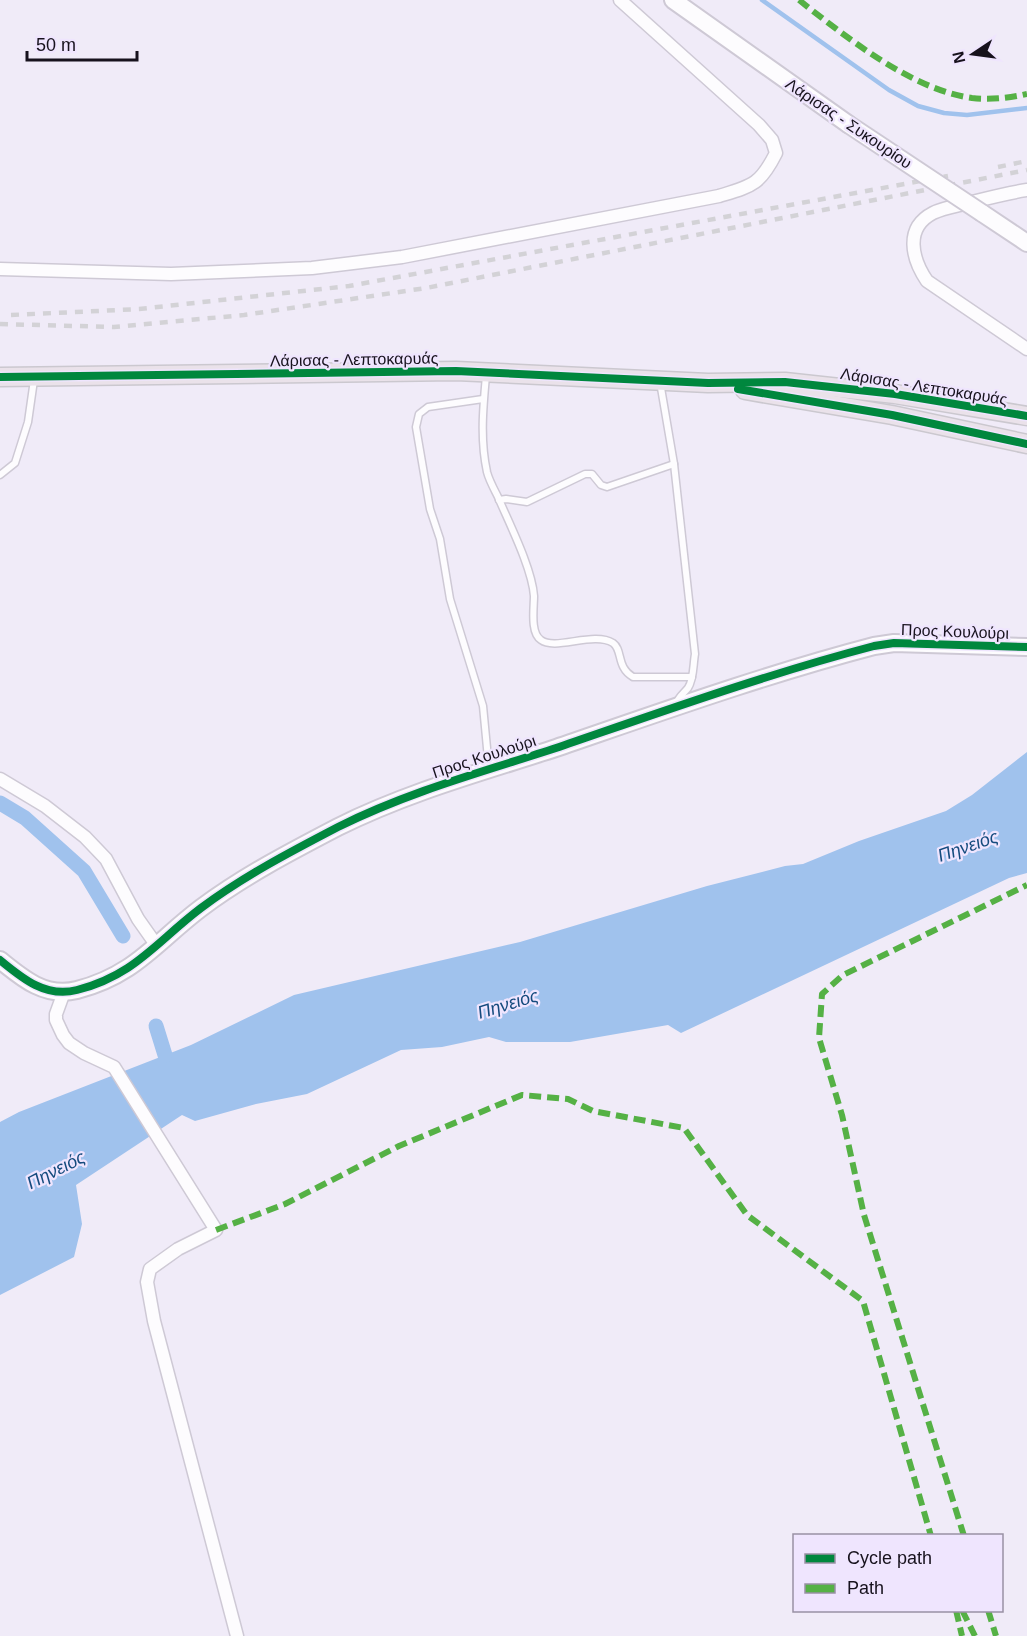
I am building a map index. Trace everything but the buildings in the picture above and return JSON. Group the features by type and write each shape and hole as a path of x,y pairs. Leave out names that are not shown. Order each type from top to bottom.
{"main road":[{"name":"Λάρισας - Λεπτοκαρυάς","path":"0,377 486,372 708,383 785,382 895,394 1027,416"},
{"name":"Λάρισας - Λεπτοκαρυάς","path":"708,383 892,415 1027,444"}],"street":[{"path":"0,269 171,274 312,268 402,257 719,196 750,187 766,174 776,153 772,140 759,124 620,0"},
{"name":"Λάρισας - Συκουρίου","path":"673,0 848,124 1027,243"},
{"path":"1027,190 954,206 930,214 916,230 912,245 919,268 927,281 1027,349"},
{"name":"Προς Κουλούρι","path":"0,960 28,983 44,990 64,992 89,987 120,974 200,909 264,865 342,825 419,791 675,707 874,646 894,643 1027,647"},
{"path":"0,779 45,806 85,837 106,859 138,919 157,946"},
{"path":"64,992 56,1014 63,1035 75,1047 114,1067 216,1230 178,1249 150,1269 147,1282 154,1321 237,1636"}],"lane":[{"path":"486,372 481,418 487,473 521,551 534,593 536,635 541,641 549,644 594,639 612,643 617,648 621,665 633,677 692,677"},
{"path":"0,475 15,463 28,422 34,376"},
{"path":"660,379 674,464 695,654 688,688 678,697 675,707"},
{"path":"483,399 428,407 419,414 416,427 430,509 440,539 450,599 483,706 489,769"},
{"path":"499,500 527,502 585,474 592,474 601,485 607,487 674,464"}],"water":[{"name":"Πηνειός","path":"1027,752 1027,873 1009,878 681,1033 668,1025 570,1042 506,1042 489,1037 442,1047 401,1050 307,1094 256,1104 195,1121 182,1115 76,1185 82,1224 74,1257 0,1295 0,1122 19,1112 191,1045 294,995 520,942 707,886 785,866 803,864 859,841 946,811 972,795"}],"waterway":[{"path":"762,0 889,90 918,106 944,113 967,115 1027,108"},
{"path":"0,803 25,818 84,871 123,936"},
{"path":"156,1026 165,1055"}],"railway":[{"path":"998,167 1027,161"},
{"path":"0,324 114,327 244,315 426,288 1027,170"},
{"path":"11,315 139,309 349,286 948,176"}],"marked path":[{"path":"799,0 881,60 926,85 972,98 1000,98 1027,94"},
{"path":"963,1534 864,1215 842,1115 819,1038 822,994 843,975 1027,885"},
{"path":"216,1230 285,1204 399,1146 522,1095 568,1099 593,1111 684,1128 747,1215 863,1301 930,1534"},
{"path":"956,1612 962,1636"},
{"path":"963,1612 975,1636"},
{"path":"989,1612 996,1636"}],"cycle path":[{"path":"0,377 456,371 708,383 785,382 895,394 1027,416"},
{"path":"738,389 892,415 1027,444"},
{"path":"0,960 26,980 45,989 66,992 97,984 115,976 144,956 201,908 234,885 338,827 418,793 754,681 874,646 894,643 1027,647"}]}
